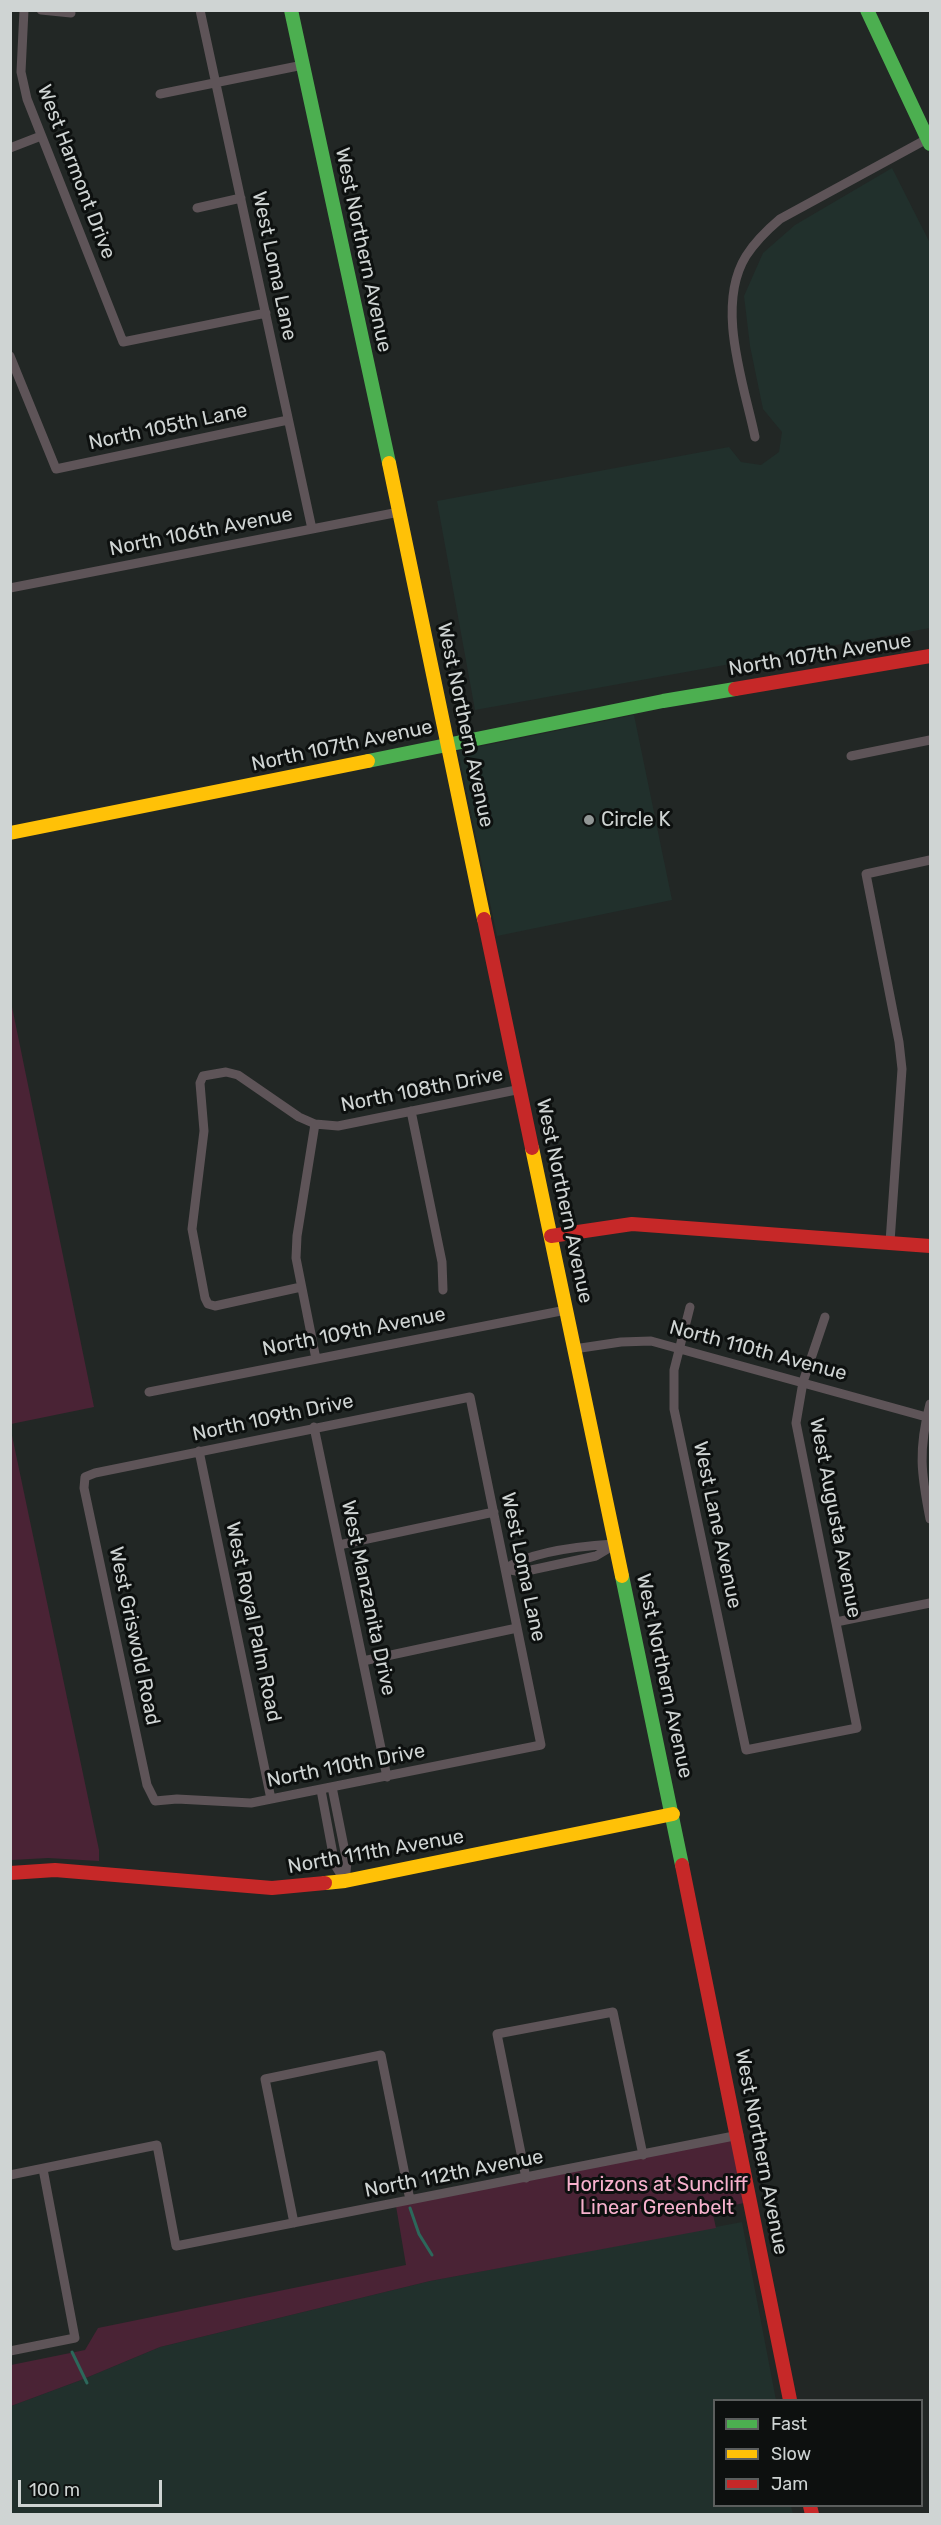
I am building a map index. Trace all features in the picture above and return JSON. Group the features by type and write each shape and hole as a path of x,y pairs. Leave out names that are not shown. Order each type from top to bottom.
{"main road":[{"name":"West Northern Avenue","path":"291,10 449,744 673,1814 739,2135 790,2399"},
{"path":"867,10 929,141"},
{"name":"North 107th Avenue","path":"10,833 698,695 930,656"},
{"path":"551,1236 632,1224 930,1245"},
{"name":"North 111th Avenue","path":"10,1873 55,1870 272,1888 345,1881 673,1814"}],"street":[{"name":"West Harmont Drive","path":"24,10 21,52 22,79 27,99 123,342 266,313"},
{"path":"41,10 71,13"},
{"name":"West Loma Lane","path":"200,10 312,529"},
{"path":"160,94 303,65"},
{"path":"10,148 41,136"},
{"path":"755,437 731,317 734,287 744,258 760,237 780,219 929,141"},
{"path":"197,208 241,198"},
{"name":"North 105th Lane","path":"10,356 57,469 288,420"},
{"name":"North 106th Avenue","path":"10,588 399,512"},
{"path":"851,756 930,740"},
{"path":"890,1242 902,1069 899,1042 866,874 930,860"},
{"name":"North 108th Drive","path":"301,1287 215,1305 208,1304 205,1298 192,1229 204,1131 200,1083 203,1076 226,1072 238,1075 299,1117 315,1124 338,1126 521,1089"},
{"path":"411,1111 442,1263 443,1290"},
{"path":"315,1124 297,1236 296,1258 316,1359"},
{"name":"West Lane Avenue","path":"690,1307 674,1370 674,1409 746,1750 857,1728"},
{"name":"North 109th Avenue","path":"149,1392 566,1310"},
{"name":"West Augusta Avenue","path":"825,1317 803,1382 797,1410 797,1437 857,1728"},
{"name":"North 110th Avenue","path":"574,1349 635,1340 651,1341 929,1417"},
{"name":"West Loma Lane","path":"470,1397 541,1745"},
{"name":"North 109th Drive","path":"85,1477 314,1426 470,1397"},
{"path":"930,1404 929,1417 921,1445 921,1467 930,1520"},
{"name":"West Manzanita Drive","path":"314,1426 387,1777"},
{"name":"West Royal Palm Road","path":"199,1451 271,1799"},
{"name":"West Griswold Road","path":"85,1477 84,1488 145,1774 155,1801"},
{"path":"339,1545 494,1512"},
{"path":"505,1569 519,1560 593,1545 616,1544"},
{"path":"836,1622 930,1603"},
{"path":"363,1661 517,1628"},
{"name":"North 110th Drive","path":"155,1801 177,1799 251,1803 541,1745"},
{"path":"332,1787 347,1862 345,1881"},
{"path":"321,1790 335,1865 345,1881"},
{"path":"526,2178 497,2034 612,2012 643,2155"},
{"path":"294,2223 265,2079 381,2055 410,2200"},
{"name":"North 112th Avenue","path":"43,2169 157,2145 176,2246 739,2135"},
{"path":"10,2175 43,2169 75,2338 10,2351"}],"shaded area":[{"path":"892,168 930,243 930,628 475,710 437,501 729,447 741,462 761,465 779,452 782,432 763,409 750,346 744,296 763,253 795,225"},
{"path":"634,715 672,900 497,936 458,751"},
{"path":"742,2222 776,2399 713,2399 713,2507 791,2507 793,2514 11,2514 11,2406 160,2347 430,2281"}],"green space":[{"path":"11,1002 94,1407 10,1424"},
{"path":"10,1426 99,1850 99,1861 48,1858 11,1860"},
{"name":"Horizons at Suncliff Linear Greenbelt","path":"733,2140 744,2203 712,2210 716,2228 430,2281 160,2347 11,2406 11,2365 85,2350 98,2328 406,2265 396,2206"}],"waterway":[{"path":"410,2208 419,2234 432,2255"},
{"path":"72,2352 87,2383"}],"traffic: fast":[{"path":"291,10 389,463"},
{"path":"867,10 930,144"},
{"path":"368,761 663,701 735,689"},
{"path":"622,1576 682,1865"}],"traffic: slow":[{"path":"389,463 484,919"},
{"path":"10,833 368,761"},
{"path":"532,1148 622,1576"},
{"path":"325,1883 345,1881 673,1814"}],"traffic: jam":[{"path":"735,689 930,656"},
{"path":"484,919 532,1148"},
{"path":"551,1236 632,1224 930,1246"},
{"path":"682,1865 790,2399"},
{"path":"10,1873 55,1870 272,1888 325,1883"},
{"path":"810,2507 812,2514"}],"place":[{"name":"Circle K","path":"589,820"}]}
